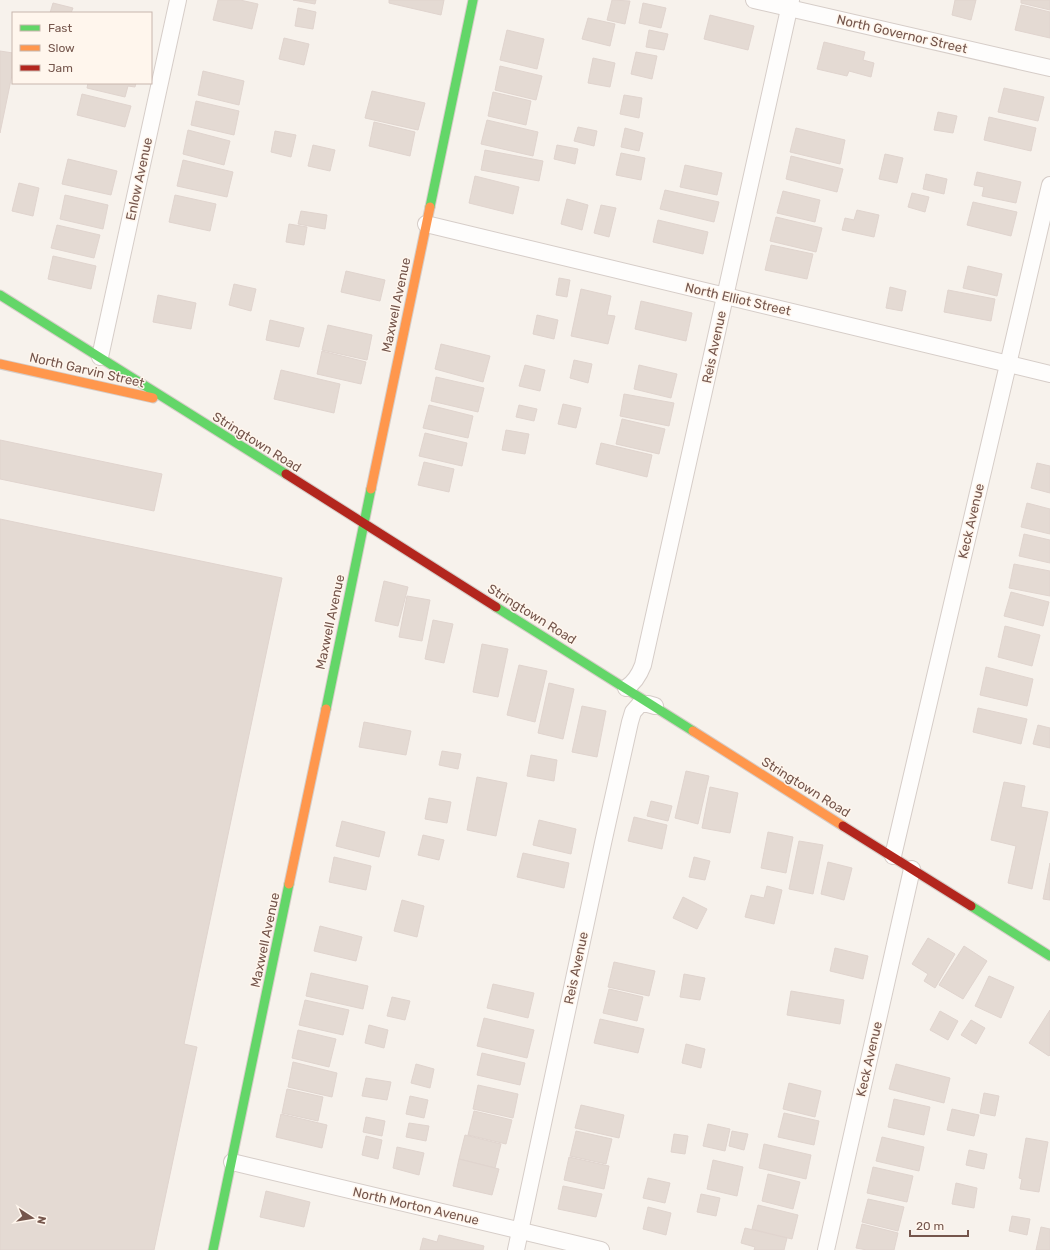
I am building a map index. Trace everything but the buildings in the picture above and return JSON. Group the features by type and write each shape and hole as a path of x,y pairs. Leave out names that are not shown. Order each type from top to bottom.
{"main road":[{"name":"Maxwell Avenue","path":"213,1250 473,0"},
{"name":"Stringtown Road","path":"0,295 1050,956"},
{"name":"North Garvin Street","path":"0,364 168,401"}],"street":[{"name":"Enlow Avenue","path":"100,357 178,0"},
{"name":"North Governor Street","path":"754,0 790,4 1050,68"},
{"name":"Reis Avenue","path":"626,688 630,686 637,677 643,665 790,4"},
{"name":"Keck Avenue","path":"893,856 1050,185"},
{"name":"North Elliot Street","path":"426,224 1050,374"},
{"name":"Reis Avenue","path":"516,1250 630,722 633,712 640,704 655,706"},
{"name":"Keck Avenue","path":"826,1250 912,869"},
{"name":"North Morton Avenue","path":"232,1162 601,1250"}],"traffic: fast":[{"path":"430,207 473,0"},
{"path":"0,295 286,474"},
{"path":"326,709 371,489"},
{"path":"496,607 693,731"},
{"path":"213,1250 289,884"},
{"path":"971,906 1050,956"}],"traffic: slow":[{"path":"371,489 430,207"},
{"path":"0,364 153,398"},
{"path":"289,884 326,709"},
{"path":"693,731 843,826"}],"traffic: jam":[{"path":"286,474 496,607"},
{"path":"843,826 971,906"}]}
